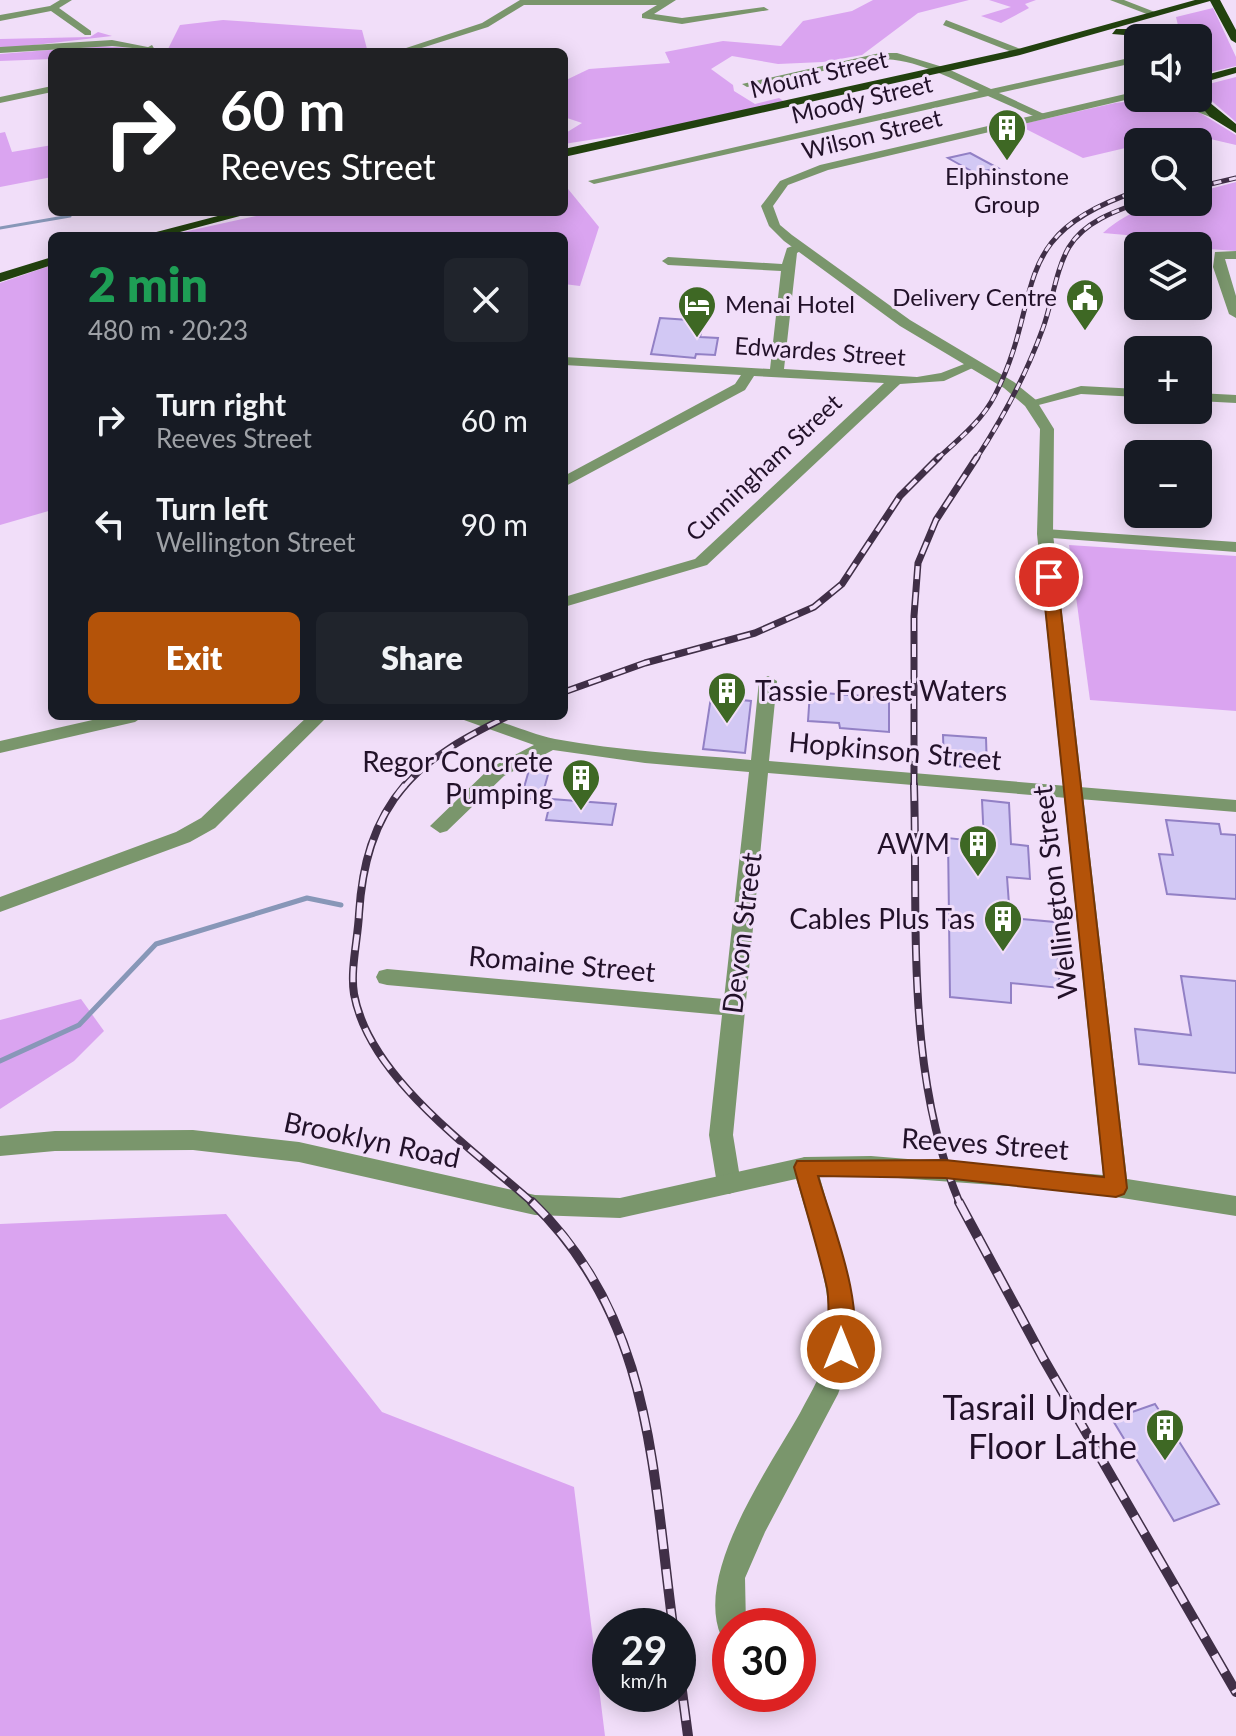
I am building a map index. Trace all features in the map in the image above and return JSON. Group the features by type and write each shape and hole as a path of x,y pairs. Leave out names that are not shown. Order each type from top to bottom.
{"highway":[{"name":"Mount Street","path":"568,152 945,71 1162,11 1216,1"},
{"path":"1216,1 1236,39"},
{"path":"1084,35 1124,32"},
{"path":"1212,77 1236,70"},
{"path":"1211,112 1236,129"},
{"path":"165,232 232,216"},
{"path":"0,278 48,262"}],"street":[{"path":"0,18 53,8 67,0"},
{"path":"1115,0 1162,11"},
{"path":"412,48 485,25 525,2 669,1"},
{"path":"669,1 645,16 682,21 764,10"},
{"path":"639,3 651,10"},
{"path":"53,8 88,33"},
{"path":"946,23 1020,52"},
{"path":"0,50 112,43 138,48"},
{"path":"747,84 880,56 897,56 945,71 1040,116"},
{"name":"Moody Street","path":"594,181 1124,62"},
{"path":"0,100 48,90"},
{"name":"Wilson Street","path":"1031,403 1009,385 905,323 801,247 775,226 767,206 779,188 792,179 829,165 1124,98"},
{"path":"1206,112 1214,115"},
{"path":"777,371 791,251 801,247"},
{"path":"1236,255 1219,255 1219,267 1236,314"},
{"path":"668,261 788,268"},
{"name":"Edwardes Street","path":"568,360 896,380 933,380 972,365"},
{"path":"568,480 740,387 751,370"},
{"name":"Cunningham Street","path":"568,601 701,562 896,380"},
{"path":"1031,403 1081,390 1124,392"},
{"path":"1212,398 1236,399"},
{"name":"Wellington Street","path":"1031,403 1047,429 1045,534 1070,794 1116,1188"},
{"path":"1045,534 1236,547"},
{"name":"Devon Street","path":"729,1184 721,1135 768,681"},
{"path":"0,747 118,720"},
{"path":"0,905 183,837 208,823 315,720"},
{"name":"Hopkinson Street","path":"481,720 550,744 761,767 1236,806"},
{"path":"440,826 497,772 550,744"},
{"name":"Romaine Street","path":"387,977 733,1008"},
{"name":"Brooklyn Road","path":"0,1146 55,1141 193,1140 299,1152 535,1205 620,1208 729,1184"},
{"path":"731,1608 731,1578 755,1522 829,1385 841,1349 843,1321 838,1289 805,1167"},
{"name":"Reeves Street","path":"729,1184 805,1167 945,1169 1116,1188 1236,1206"}],"shaded area":[{"path":"873,0 969,0 918,13 862,55 823,62 778,64 732,56 711,69 733,85 734,91 755,104 779,98 785,102 665,128 568,143 568,132 582,123 568,118 568,79 589,69 670,63 665,52 723,41 781,46 803,21 852,11"},
{"path":"989,0 1036,0 1025,4 1029,8 1001,23 981,16 1011,7"},
{"path":"1213,8 1236,57 1236,66 1212,72 1212,24 1178,24 1176,17"},
{"path":"223,20 362,30 367,48 168,48 180,25"},
{"path":"98,32 112,36 0,49 0,39 90,37"},
{"path":"98,46 134,48 74,48"},
{"path":"48,50 48,59 0,61 0,54"},
{"path":"1236,77 1236,122 1212,101 1212,83"},
{"path":"1124,102 1124,112 1199,112 1236,135 1236,145 1212,139 1212,128 1124,128 1124,148 1083,158 1018,125"},
{"path":"5,132 12,152 48,146 48,178 0,187 0,133"},
{"path":"1236,182 1236,251 1212,249 1212,232 1103,233 1127,216 1212,216 1212,188"},
{"path":"568,189 599,227 580,286 568,284 568,232 183,232 256,216 568,216"},
{"path":"48,266 48,511 0,525 0,283"},
{"path":"1069,545 1236,556 1236,711 1090,700"},
{"path":"81,999 104,1031 74,1061 0,1109 0,1020"},
{"path":"226,1214 382,1412 574,1487 592,1632 592,1712 602,1712 605,1736 0,1736 0,1224"}],"building":[{"path":"970,153 998,168 975,173 948,158"},
{"name":"Menai Hotel","path":"660,318 704,321 700,337 718,338 715,355 696,354 695,358 651,354"},
{"path":"810,692 889,698 889,732 840,728 839,723 808,721"},
{"name":"Tassie Forest Waters","path":"711,697 751,701 745,753 703,749"},
{"path":"943,735 986,738 987,769 944,765"},
{"path":"529,770 549,771 541,800 521,798"},
{"name":"Regor Concrete Pumping","path":"551,799 616,804 612,825 546,820"},
{"path":"982,800 1009,803 1011,844 1028,846 1030,879 1007,877 1010,918 1055,922 1060,988 1011,983 1011,1003 950,997 948,838 984,842"},
{"path":"1166,820 1219,824 1221,834 1236,835 1236,899 1167,894 1159,854 1173,855"},
{"path":"1181,976 1236,981 1236,1073 1139,1064 1135,1029 1191,1035"},
{"name":"Tasrail Under Floor Lathe","path":"1155,1404 1219,1504 1174,1521 1112,1419"}],"waterway":[{"path":"0,228 70,216"},
{"path":"0,1061 79,1025 156,944 307,898 341,905"}],"railway":[{"path":"1212,184 1236,178"},
{"path":"937,459 976,422 995,395 1010,359 1035,272 1047,249 1066,227 1095,208 1124,197"},
{"path":"976,459 1005,412 1029,363 1069,247 1092,224 1124,209"},
{"path":"914,785 914,616 918,563 936,520 977,457"},
{"path":"568,691 645,663 755,633 814,607 842,584 900,496 937,459"},
{"path":"404,787 439,755 500,720"},
{"path":"405,785 377,829 366,862 354,964 354,994 364,1025 380,1055 402,1083 455,1136 533,1203"},
{"path":"914,785 916,944 922,1051 942,1154 960,1204"},
{"path":"533,1203 572,1247 602,1296 624,1346 640,1399 651,1454 671,1608"},
{"path":"960,1204 1043,1358 1236,1692"},
{"path":"685,1712 688,1736"}],"place":[{"name":"Elphinstone Group","path":"1007,162"},
{"name":"Delivery Centre","path":"1085,332"},
{"name":"Menai Hotel","path":"697,339"},
{"name":"Tassie Forest Waters","path":"727,725"},
{"name":"Regor Concrete Pumping","path":"581,812"},
{"name":"AWM","path":"978,878"},
{"name":"Cables Plus Tas","path":"1003,953"},
{"name":"Tasrail Under Floor Lathe","path":"1165,1462"}],"route":[{"path":"841,1349 843,1321 838,1289 805,1167 945,1169 1078,1181 1116,1188 1070,794 1049,577"}]}
